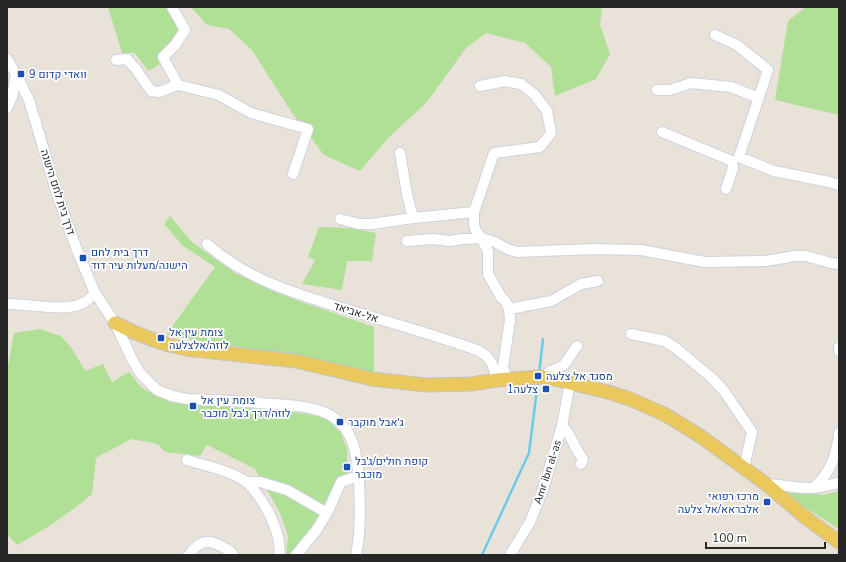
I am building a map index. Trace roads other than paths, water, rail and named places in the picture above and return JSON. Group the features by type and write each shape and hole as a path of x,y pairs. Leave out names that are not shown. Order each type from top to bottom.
{"main road":[{"path":"115,323 150,340 170,346 296,361 372,379 426,385 471,384 502,379 545,378 615,394 666,415 700,436 766,484 805,517 839,542"}],"street":[{"path":"172,7 185,30 163,57 178,85"},
{"path":"716,36 736,45 768,70 735,159 726,189"},
{"name":"דרך בית לחם הישנה","path":"7,59 29,100 54,186 76,250 95,293 115,323 133,361 140,372 157,390 172,396 187,399 293,405 325,412 337,419 346,430 354,444 357,459 360,524 356,555"},
{"path":"116,60 127,59 151,91 160,92 178,85 219,95 251,113 308,129 294,174"},
{"path":"7,108 12,97 16,74"},
{"path":"480,86 505,81 521,84 535,95 548,111 551,133 540,147 494,153 474,212 476,231 482,238 488,251 488,274 509,309 510,320 502,379"},
{"path":"657,90 670,90 691,83 731,87 758,98"},
{"path":"662,132 735,159 774,171 839,185"},
{"path":"400,153 413,218"},
{"path":"340,219 359,224 372,224 474,212"},
{"path":"407,241 432,239 450,241 482,238 517,252 595,249 641,250 705,262 766,261 795,256 806,256 839,264"},
{"name":"אל-אביאד","path":"207,244 218,254 248,272 274,285 304,296 477,350 488,357 502,379"},
{"path":"509,309 551,300 581,284 598,281"},
{"path":"7,304 53,307 74,306 84,303 95,293"},
{"path":"631,334 664,341 677,349 699,367 724,391 752,432 744,468"},
{"path":"545,378 550,372 564,365 577,346"},
{"name":"Amr ibn al-as","path":"510,555 530,522 543,489 562,426 570,383"},
{"path":"562,426 574,442 575,450 583,459 581,464"},
{"path":"812,488 822,480 834,460 838,445 839,433"},
{"path":"187,460 232,473 247,482 260,498 270,514 277,532 280,555"},
{"path":"296,555 316,531 327,513 340,482 358,476"},
{"path":"247,482 260,482 287,490 327,513"},
{"path":"766,484 812,488 839,483"},
{"path":"189,555 204,542 213,541 231,552 233,555"}],"waterway":[{"path":"539,374 543,339"},
{"path":"482,555 529,453 538,381"}],"place":[{"name":"וואדי קדום 9","path":"21,74"},
{"name":"דרך בית לחם הישנה/מעלות עיר דוד","path":"83,258"},
{"name":"צומת עין אל לוזה/אלצלעה","path":"161,338"},
{"name":"מסגד אל צלעה","path":"538,376"},
{"name":"צלעה1","path":"546,389"},
{"name":"צומת עין אל לוזה/דרך ג׳בל מוכבר","path":"193,406"},
{"name":"ג׳אבל מוקבר","path":"340,422"},
{"name":"קופת חולים/ג׳בל מוכבר","path":"347,467"},
{"name":"מרכז רפואי אלבראא/אל צלעה","path":"767,502"}]}
